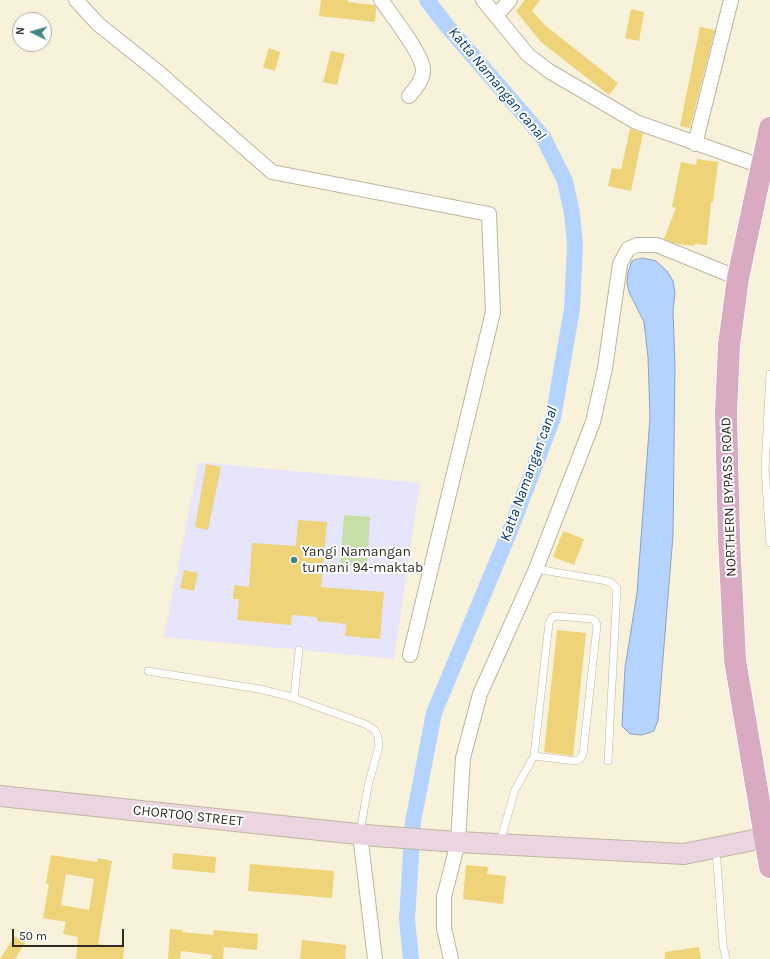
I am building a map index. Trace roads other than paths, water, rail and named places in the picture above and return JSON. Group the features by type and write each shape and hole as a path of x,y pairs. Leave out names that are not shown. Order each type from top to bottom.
{"main road":[{"name":"NORTHERN BYPASS ROAD","path":"770,128 763,180 738,278 729,345 726,413 729,539 735,660 762,779 770,868"},
{"name":"CHORTOQ STREET","path":"0,796 368,835 684,854 716,848 766,833"}],"street":[{"path":"76,0 98,24 158,72 272,172 489,214 493,312 410,655"},
{"path":"381,0 410,42 423,69 420,81 409,96"},
{"path":"483,0 528,55 549,71 636,122 695,144 763,180"},
{"path":"496,16 510,0"},
{"path":"695,144 731,0"},
{"path":"451,959 444,928 444,897 454,841 463,758 480,694 536,569 593,422 605,368 620,264 628,248 637,245 657,245 738,278"},
{"path":"368,835 375,959"}],"lane":[{"path":"770,374 765,468 770,543"},
{"path":"536,569 602,580 610,582 617,588 608,761"},
{"path":"500,844 515,790 534,756 549,623 552,617 557,616 592,619 595,621 596,625 582,754 580,759 576,761 534,756"},
{"path":"294,698 299,650"},
{"path":"148,671 259,689 294,698 364,724 375,730 378,737 378,746 368,786 368,835"},
{"path":"716,848 723,945 726,959"}],"water":[{"path":"643,258 656,261 667,271 673,281 675,293 673,311 675,365 673,535 658,720 654,731 642,735 630,734 622,726 625,668 637,593 650,417 648,357 644,322 629,292 627,282 628,272 632,261"}],"waterway":[{"name":"Katta Namangan canal","path":"411,959 407,919 413,822 434,713 511,528 553,418 572,309 575,245 572,213 565,181 543,137 447,26 427,0"}],"place":[{"name":"Yangi Namangan tumani 94-maktab","path":"294,560"}]}
